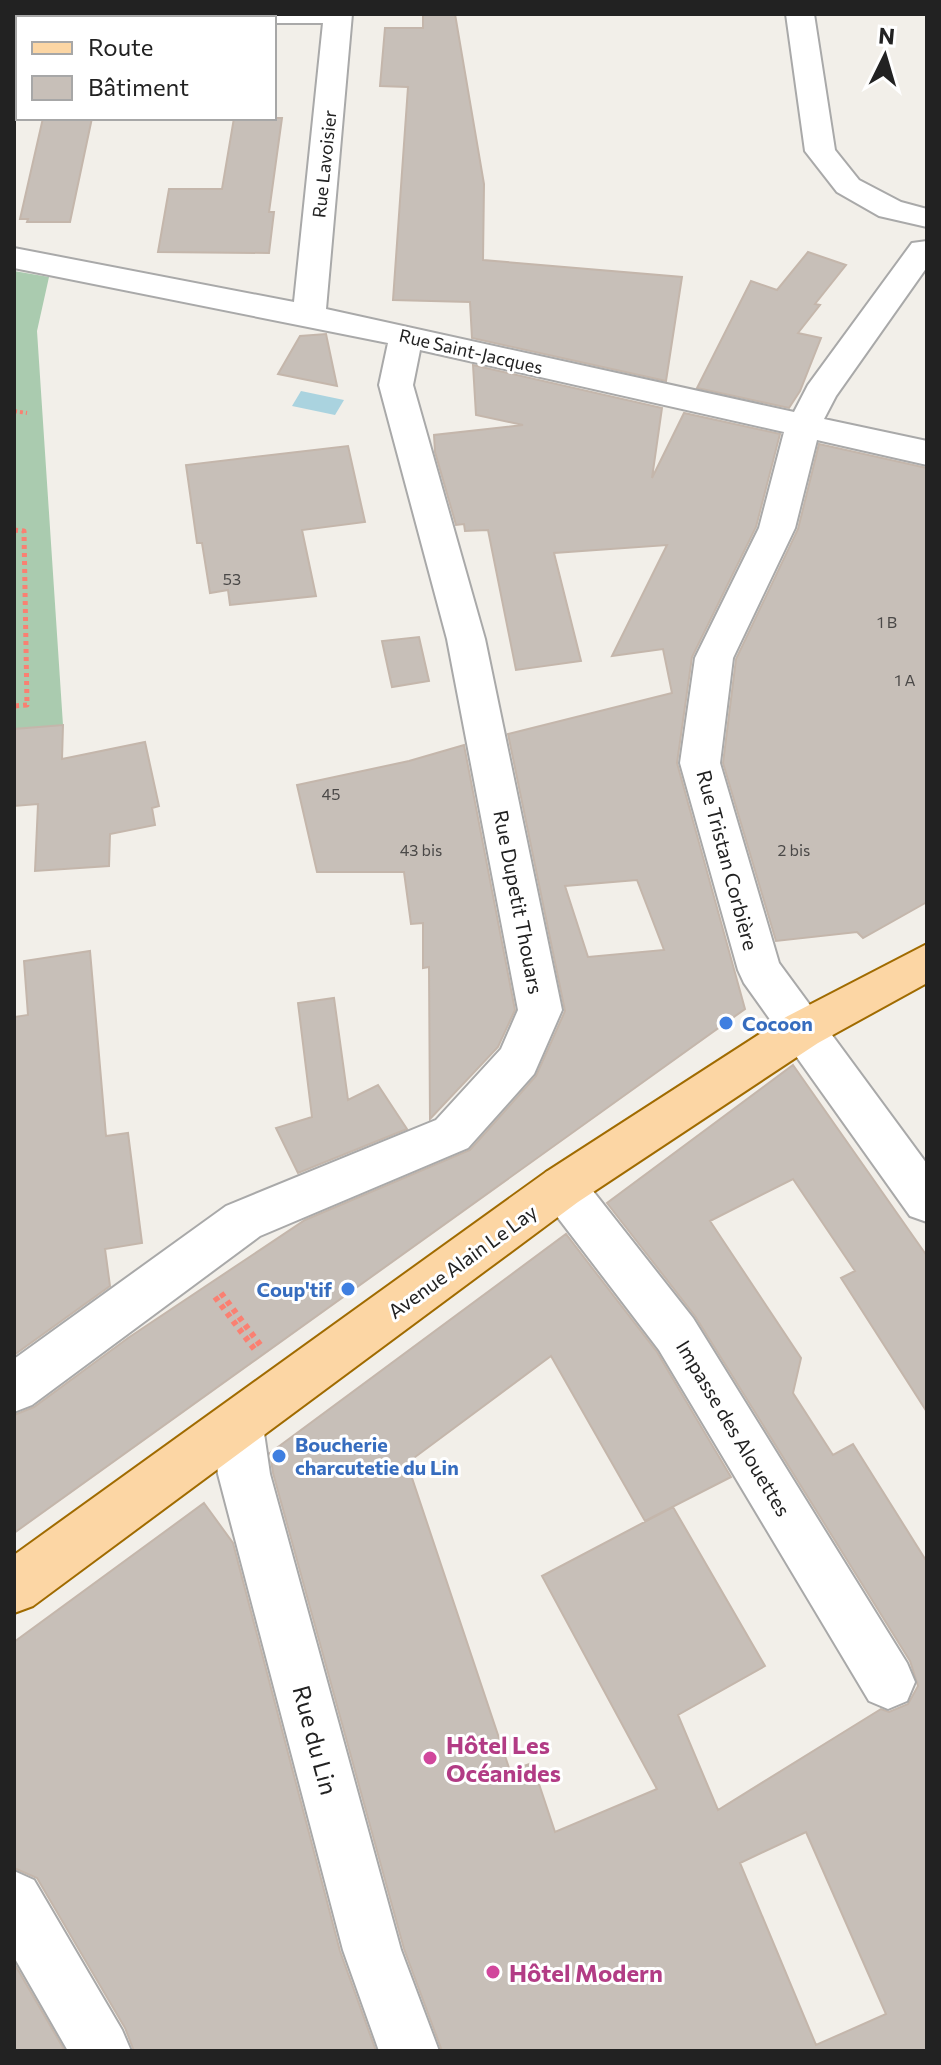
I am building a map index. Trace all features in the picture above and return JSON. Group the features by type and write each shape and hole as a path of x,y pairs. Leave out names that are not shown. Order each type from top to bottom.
{"main road":[{"name":"Avenue Alain Le Lay","path":"14,1587 562,1187 802,1030 927,962"}],"street":[{"path":"14,15 338,14"},
{"name":"Rue Lavoisier","path":"309,315 338,14"},
{"path":"800,14 820,151 848,186 890,209 927,218"},
{"name":"Rue Tristan Corbière","path":"923,250 820,393 803,427 777,528 714,658 700,763 759,970 927,1201"},
{"name":"Rue Saint-Jacques","path":"14,258 309,315 927,453"},
{"name":"Rue Dupetit Thouars","path":"14,1388 243,1221 452,1134 518,1061 540,1010 466,639 396,385 406,336"},
{"name":"Impasse des Alouettes","path":"562,1187 676,1334 888,1682"},
{"name":"Rue du Lin","path":"238,1426 244,1474 372,1950 409,2051"},
{"path":"14,1900 101,2051"}],"path":[{"path":"14,411 27,413"},
{"path":"14,530 24,531 27,705 14,706"},
{"path":"14,600 25,600"},
{"path":"191,1259 289,1389"}],"green space":[{"path":"14,271 49,277 37,331 63,725 14,729"}],"water":[{"path":"301,391 344,400 335,415 292,406"}],"building":[{"path":"423,14 455,14 484,184 483,260 682,277 666,381 472,338 470,302 393,300 408,87 380,86 385,28 423,28"},
{"path":"282,118 269,212 274,212 269,253 158,252 169,189 222,189 234,120"},
{"path":"43,120 92,120 70,222 27,222 28,219 20,219"},
{"path":"808,252 846,265 815,304 820,305 798,333 821,338 800,391 789,408 697,388 751,281 777,290"},
{"path":"326,334 337,386 278,374 300,336"},
{"path":"473,365 662,408 652,478 684,413 780,434 756,527 692,657 677,763 745,1009 14,1533 14,1415 34,1407 128,1338 305,1220 470,1150 536,1076 565,1011 508,734 672,693 663,649 612,656 667,545 554,553 581,661 516,670 488,530 465,531 464,524 456,525 435,452 434,435 523,425 476,415","holes":["637,880 664,950 588,957 565,886"]},
{"path":"819,444 927,468 927,902 863,938 857,932 776,941 723,763 736,659 798,529"},
{"path":"348,446 365,522 302,530 316,596 230,605 228,590 210,593 202,543 197,543 186,465"},
{"path":"419,637 429,681 392,687 382,641"},
{"path":"63,725 62,759 145,742 159,806 152,808 155,825 110,834 109,866 35,871 38,804 14,806 14,729"},
{"path":"464,745 515,1010 498,1047 430,1119 429,967 423,968 423,923 411,924 404,872 317,872 297,785 409,761"},
{"path":"90,951 106,1136 128,1133 142,1243 105,1249 110,1286 14,1355 14,1017 28,1015 24,961"},
{"path":"334,998 348,1100 378,1085 407,1129 298,1173 276,1128 312,1117 298,1003"},
{"path":"793,1065 927,1256 927,1412 841,1278 855,1271 793,1179 710,1221 801,1358 793,1393 833,1455 853,1444 927,1562 927,2051 442,2051 404,1949 270,1453 566,1234 657,1352 731,1477 645,1521 551,1356 407,1463 510,1771 532,1763 555,1832 657,1789 542,1576 673,1507 765,1666 678,1715 718,1810 881,1709 889,1712 908,1704 918,1686 910,1661 695,1316 607,1203","holes":["806,1832 886,2014 816,2045 740,1863"]},
{"path":"204,1503 233,1543 340,1951 376,2051 134,2051 125,2028 37,1878 14,1868 14,1642"},
{"path":"14,1963 65,2051 14,2051"}],"place":[{"name":"Cocoon","path":"726,1023"},
{"name":"Coup'tif","path":"348,1289"},
{"name":"Boucherie charcutetie du Lin","path":"279,1456"},
{"name":"Hôtel Les Océanides","path":"430,1758"},
{"name":"Hôtel Modern","path":"493,1972"}]}
